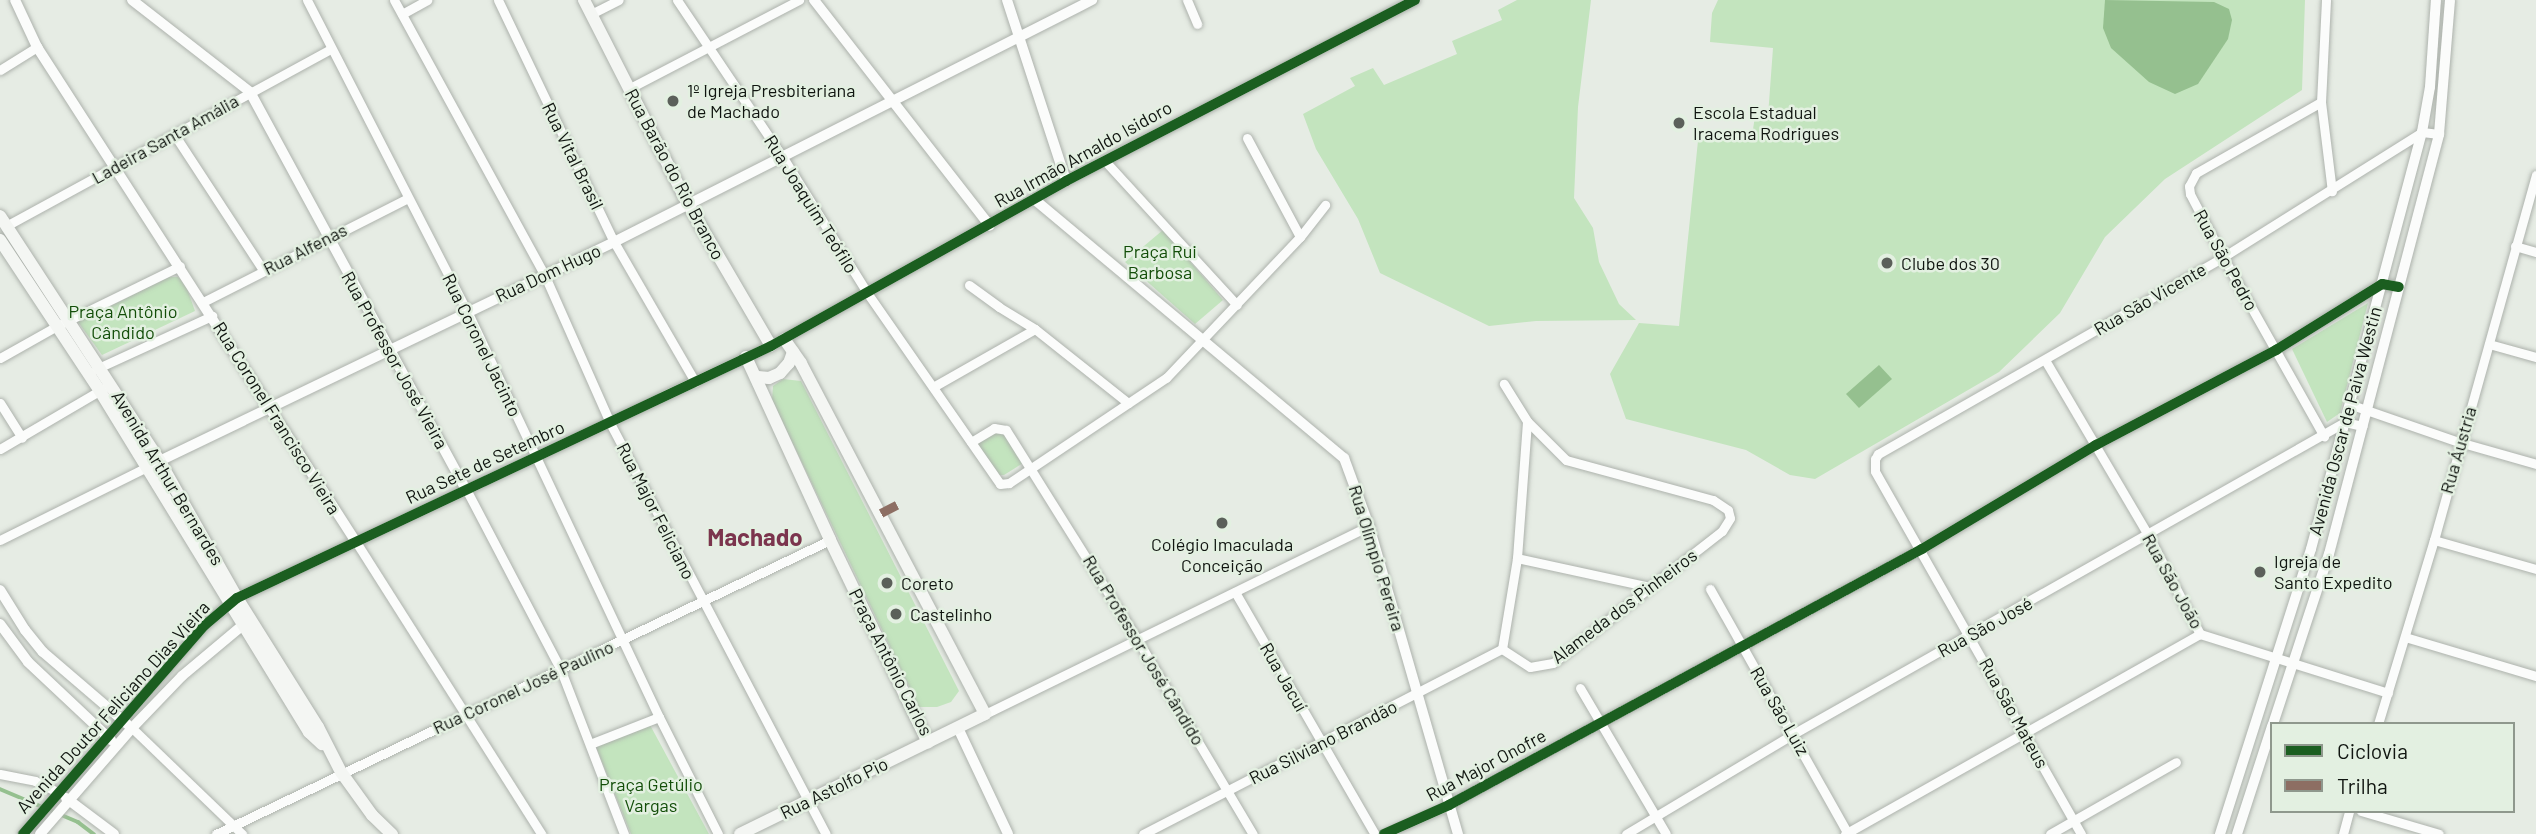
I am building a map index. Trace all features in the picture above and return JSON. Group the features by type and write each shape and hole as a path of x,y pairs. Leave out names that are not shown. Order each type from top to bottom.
{"main road":[{"name":"Rua Barão do Rio Branco","path":"584,0 688,204 771,346"},
{"name":"Avenida Arthur Bernardes","path":"2,224 100,366 159,460 206,555"},
{"name":"Avenida Arthur Bernardes","path":"0,240 206,555 285,684 309,732 325,746 372,815 392,834"},
{"path":"32,291 44,283"},
{"path":"784,339 985,714"},
{"path":"758,377 769,378 780,373 789,363 793,352"},
{"name":"Praça Antônio Carlos","path":"746,357 758,377 830,540 928,743 985,714"},
{"name":"Rua Astolfo Pio","path":"740,834 928,743"}],"street":[{"name":"Rua Coronel Francisco Vieira","path":"15,0 37,47 116,166 541,834"},
{"path":"132,0 250,92"},
{"name":"Rua Coronel Jacinto","path":"307,0 467,311 659,717 718,834"},
{"name":"Rua Major Feliciano","path":"394,0 545,275 610,423 826,834"},
{"path":"402,14 428,0"},
{"name":"Rua Vital Brasil","path":"498,0 614,242 695,382"},
{"path":"591,14 619,0"},
{"name":"Rua Joaquim Teófilo","path":"677,0 782,156 868,294 1000,484 1009,483 1032,467"},
{"path":"628,89 799,0"},
{"path":"814,0 990,226"},
{"path":"1007,0 1066,181"},
{"name":"Rua Dom Hugo","path":"0,540 159,460 614,242 1092,0"},
{"path":"1187,0 1197,24"},
{"name":"Rua Irmão Arnaldo Isidoro","path":"771,346 990,226 1066,181 1397,4 1415,0"},
{"path":"2326,0 2322,102 2332,191"},
{"name":"Avenida Oscar de Paiva Westin","path":"2220,834 2274,656 2311,548 2422,132 2430,87 2436,0"},
{"name":"Avenida Oscar de Paiva Westin","path":"2273,722 2329,554 2439,134 2450,0"},
{"path":"0,70 37,47"},
{"name":"Ladeira Santa Amália","path":"2,224 116,166 331,49"},
{"name":"Rua Professor José Vieira","path":"250,92 560,668 590,744"},
{"name":"Rua São Pedro","path":"2322,102 2191,178 2190,194 2324,436"},
{"path":"2422,132 2439,134"},
{"name":"Rua São Vicente","path":"1875,459 1878,454 2223,257 2422,132"},
{"path":"174,134 263,270"},
{"path":"1247,138 1300,237"},
{"path":"1105,161 1237,305"},
{"name":"Rua Áustria","path":"2379,722 2434,540 2459,442 2536,175"},
{"name":"Rua Alfenas","path":"203,302 408,198"},
{"path":"1034,200 1205,340"},
{"path":"1032,467 1166,378 1300,237 1325,205"},
{"path":"2515,246 2536,252"},
{"path":"0,358 68,320 180,266"},
{"path":"2382,284 2399,286"},
{"name":"Rua Major Onofre","path":"1384,834 1449,805 1742,644 1922,549 2096,445 2276,349 2382,284"},
{"path":"969,285 1035,329 1128,403"},
{"path":"87,373 212,316"},
{"path":"933,387 1035,329"},
{"name":"Rua Olímpio Pereira","path":"1205,340 1344,458 1369,526 1458,834"},
{"path":"2489,344 2536,357"},
{"path":"746,357 771,346"},
{"name":"Rua Sete de Setembro","path":"233,600 746,357"},
{"name":"Rua São João","path":"2045,360 2148,535 2200,634 2388,693"},
{"path":"0,449 111,383"},
{"path":"1502,649 1517,558 1527,421 1504,384"},
{"path":"0,403 22,438"},
{"path":"2349,404 2459,442 2536,464"},
{"name":"Alameda dos Pinheiros","path":"1502,649 1530,667 1553,663 1728,525 1728,510 1713,500 1566,460 1527,421"},
{"path":"2345,422 2363,426"},
{"name":"Rua São José","path":"1626,834 1793,734 2345,422"},
{"name":"Rua Professor José Cândido","path":"971,442 1000,427 1006,430 1032,467 1138,639 1253,834"},
{"name":"Rua São Mateus","path":"1875,459 1875,471 1972,635 2081,834"},
{"path":"985,714 1369,526"},
{"name":"Rua Coronel José Paulino","path":"216,834 830,540"},
{"path":"2434,540 2536,569"},
{"path":"2311,548 2329,554"},
{"path":"1517,558 1650,587"},
{"name":"Rua São Luiz","path":"1710,589 1847,834"},
{"path":"0,590 25,630 43,652 132,728 242,834"},
{"name":"Rua Jacuí","path":"1235,592 1375,834"},
{"name":"Avenida Doutor Feliciano Dias Vieira","path":"45,825 50,803 58,792 205,625 233,600"},
{"name":"Avenida Doutor Feliciano Dias Vieira","path":"23,834 45,825 61,810 132,728 182,676 247,622"},
{"path":"0,624 28,662 117,746"},
{"path":"205,625 221,643"},
{"path":"1847,834 2200,634"},
{"path":"2405,637 2536,676"},
{"name":"Rua Silviano Brandão","path":"1143,834 1502,649"},
{"path":"171,665 182,676"},
{"path":"1580,688 1666,834"},
{"path":"624,834 590,744 659,717"},
{"path":"958,728 1008,834"},
{"name":"Avenida Oscar de Paiva Westin","path":"2237,834 2270,731"},
{"path":"2050,834 2176,762"},
{"path":"0,774 35,781 58,792 114,834"},
{"path":"2235,781 2251,786"},
{"path":"2343,834 2348,813"},
{"path":"2368,813 2439,834"}],"green space":[{"path":"1517,0 1591,0 1578,107 1574,198 1593,228 1599,262 1619,304 1636,320 1536,321 1489,326 1380,273 1358,219 1316,149 1303,114 1355,86 1350,78 1373,68 1384,85 1457,54 1452,41 1502,20 1498,10"},
{"name":"Clube dos 30","path":"1718,0 2305,0 2302,90 2165,179 2105,237 2060,313 1999,372 1815,479 1790,475 1746,450 1626,419 1610,374 1639,323 1679,326 1699,131 1752,136 1755,116 1768,116 1773,48 1710,42 1712,13"},
{"name":"Praça Rui Barbosa","path":"1163,230 1223,300 1195,324 1125,262"},
{"name":"Praça Antônio Cândido","path":"169,277 178,277 185,283 195,311 102,355 78,322"},
{"path":"2368,303 2340,413 2327,422 2292,349"},
{"path":"783,379 801,381 959,691 951,702 937,707 919,707 772,400 773,386"},
{"path":"994,433 1003,433 1023,463 1004,475 996,475 976,443"},
{"name":"Praça Getúlio Vargas","path":"650,725 709,834 631,834 596,747"}],"shaded area":[{"path":"2105,0 2214,2 2229,9 2232,20 2228,39 2198,84 2175,94 2149,82 2111,48 2103,28"},
{"path":"1879,365 1892,379 1859,408 1846,394"}],"waterway":[{"path":"0,789 78,822 94,834"}],"marked path":[{"path":"881,513 897,505"}],"cycle path":[{"path":"23,834 205,625 237,598 771,346 1066,181 1415,0"},
{"path":"1384,834 1449,805 1922,549 2096,445 2276,350 2382,284 2399,287"}],"place":[{"name":"1º Igreja Presbiteriana de Machado","path":"673,101"},
{"name":"Escola Estadual Iracema Rodrigues","path":"1679,123"},
{"name":"Clube dos 30","path":"1887,263"},
{"name":"Colégio Imaculada Conceição","path":"1222,523"},
{"name":"Igreja de Santo Expedito","path":"2260,572"},
{"name":"Coreto","path":"887,583"},
{"name":"Castelinho","path":"896,614"}],"district":[{"name":"Machado","path":"755,537"}]}
